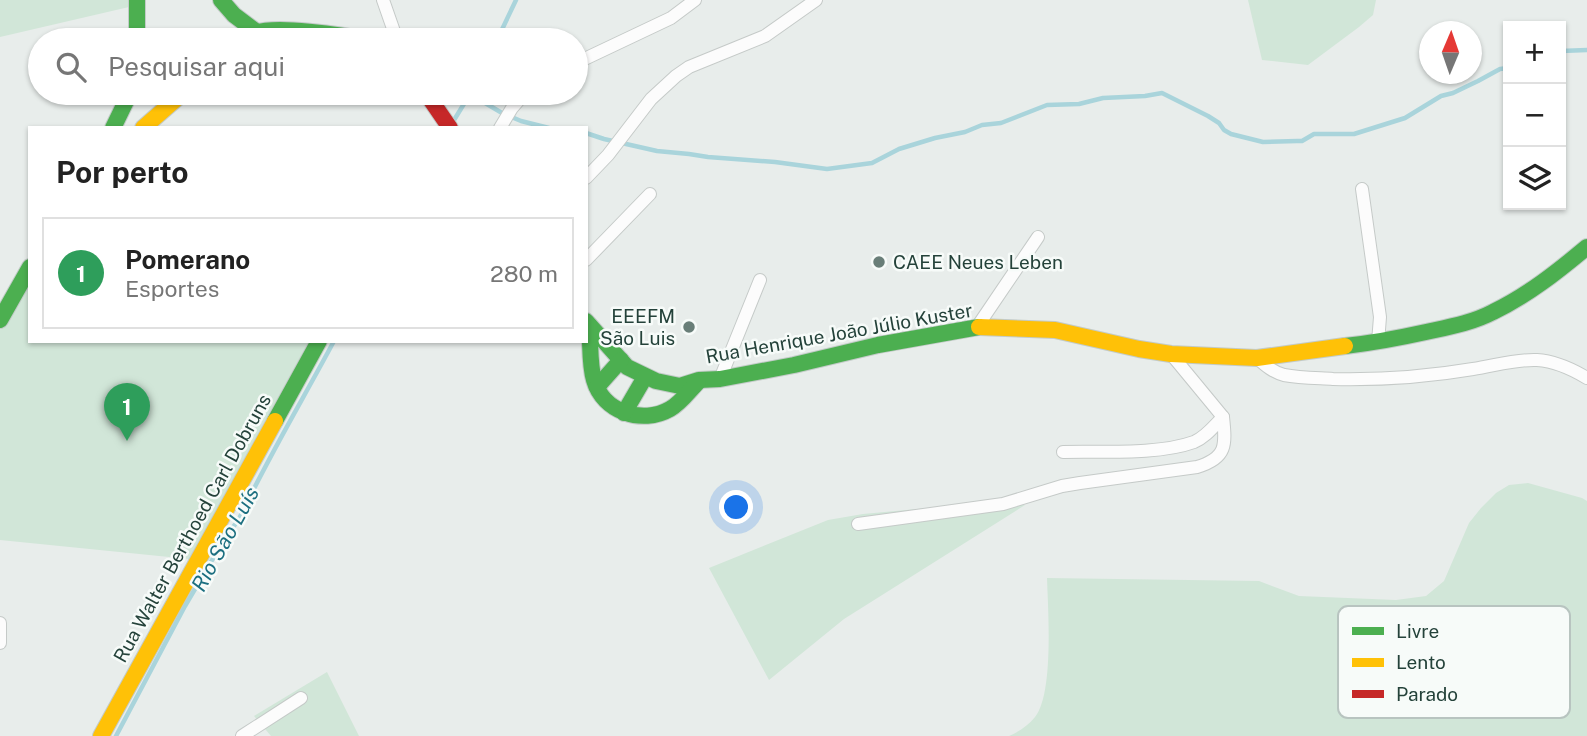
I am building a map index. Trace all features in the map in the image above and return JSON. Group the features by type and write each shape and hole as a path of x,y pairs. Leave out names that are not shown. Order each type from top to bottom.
{"street":[{"path":"137,0 137,28"},
{"path":"221,0 246,28"},
{"path":"383,0 393,28"},
{"path":"588,57 671,18 695,0"},
{"path":"588,176 608,155 651,99 676,76 689,67 765,36 816,0"},
{"path":"114,126 124,105"},
{"path":"145,126 169,105"},
{"path":"433,105 444,124"},
{"path":"501,126 515,105"},
{"path":"1362,189 1380,317 1378,342"},
{"path":"588,258 650,194"},
{"path":"977,327 1038,237"},
{"name":"Rua Henrique João Júlio Kuster","path":"588,323 627,367 645,377 680,386 699,380 794,366 878,345 977,327 1055,330 1171,354 1257,358 1378,342 1464,324 1520,298 1546,281 1587,247"},
{"path":"0,320 28,271"},
{"path":"720,379 760,280"},
{"name":"Rua Henrique João Júlio Kuster","path":"588,323 594,382 597,387"},
{"name":"Rua Walter Berthoed Carl Dobruns","path":"101,736 318,343"},
{"path":"858,524 1003,504 1062,486 1198,467 1212,462 1223,448 1223,417 1171,354"},
{"path":"1257,358 1268,368 1285,375 1317,378 1411,377 1538,360 1564,366 1587,378"},
{"path":"621,360 597,387 601,397 612,406 624,413 645,377"},
{"name":"Rua Henrique João Júlio Kuster","path":"624,413 635,417 651,416 671,409 699,380"},
{"path":"1063,452 1141,450 1195,442 1223,417"},
{"path":"0,623 0,643"},
{"path":"242,736 301,698"}],"green space":[{"path":"0,0 129,0 129,7 39,28 28,28 28,30 0,37"},
{"path":"1248,0 1376,0 1373,15 1308,65 1262,60"},
{"path":"28,274 28,343 308,343 189,559 0,540 0,315"},
{"path":"1528,483 1587,501 1587,736 1009,736 1035,717 1045,690 1049,650 1047,578 1259,581 1299,596 1396,600 1426,596 1444,581 1469,523 1496,493 1509,485"},
{"path":"1025,505 844,619 769,680 709,568 828,520 928,508"},
{"path":"327,672 359,736 271,736 254,716"}],"waterway":[{"path":"503,28 516,0"},
{"path":"1566,51 1587,50"},
{"path":"588,134 657,151 827,169 872,163 899,149 982,125 1001,123 1047,105 1079,104 1103,98 1162,93 1208,116 1231,134 1263,142 1302,141 1314,134 1354,134 1405,118 1441,96 1453,93 1503,69"},
{"name":"Rio São Luís","path":"451,125 463,105"},
{"path":"489,105 521,121 541,126"},
{"name":"Rio São Luís","path":"116,736 185,606 228,533 238,521 333,343"}],"traffic: fast":[{"path":"137,0 137,28"},
{"path":"221,0 234,15 251,28"},
{"path":"114,126 124,105"},
{"path":"1345,346 1443,328 1485,316 1530,291 1587,247"},
{"path":"0,320 28,271"},
{"path":"588,323 627,367 656,381 680,386 699,380 720,379 794,365 878,345 979,327"},
{"path":"589,325 594,380 599,391 615,407 636,415 659,414 678,404 698,382"},
{"path":"275,421 318,343"},
{"path":"597,387 621,360"},
{"path":"624,413 645,377"}],"traffic: slow":[{"path":"145,126 169,105"},
{"path":"979,327 1055,330 1171,354 1257,358 1345,346"},
{"path":"101,736 275,421"}],"traffic: jam":[{"path":"434,105 449,126"}],"place":[{"name":"CAEE Neues Leben","path":"879,262"},
{"name":"EEEFM São Luis","path":"689,327"},
{"name":"Pomerano","path":"127,441"}]}
